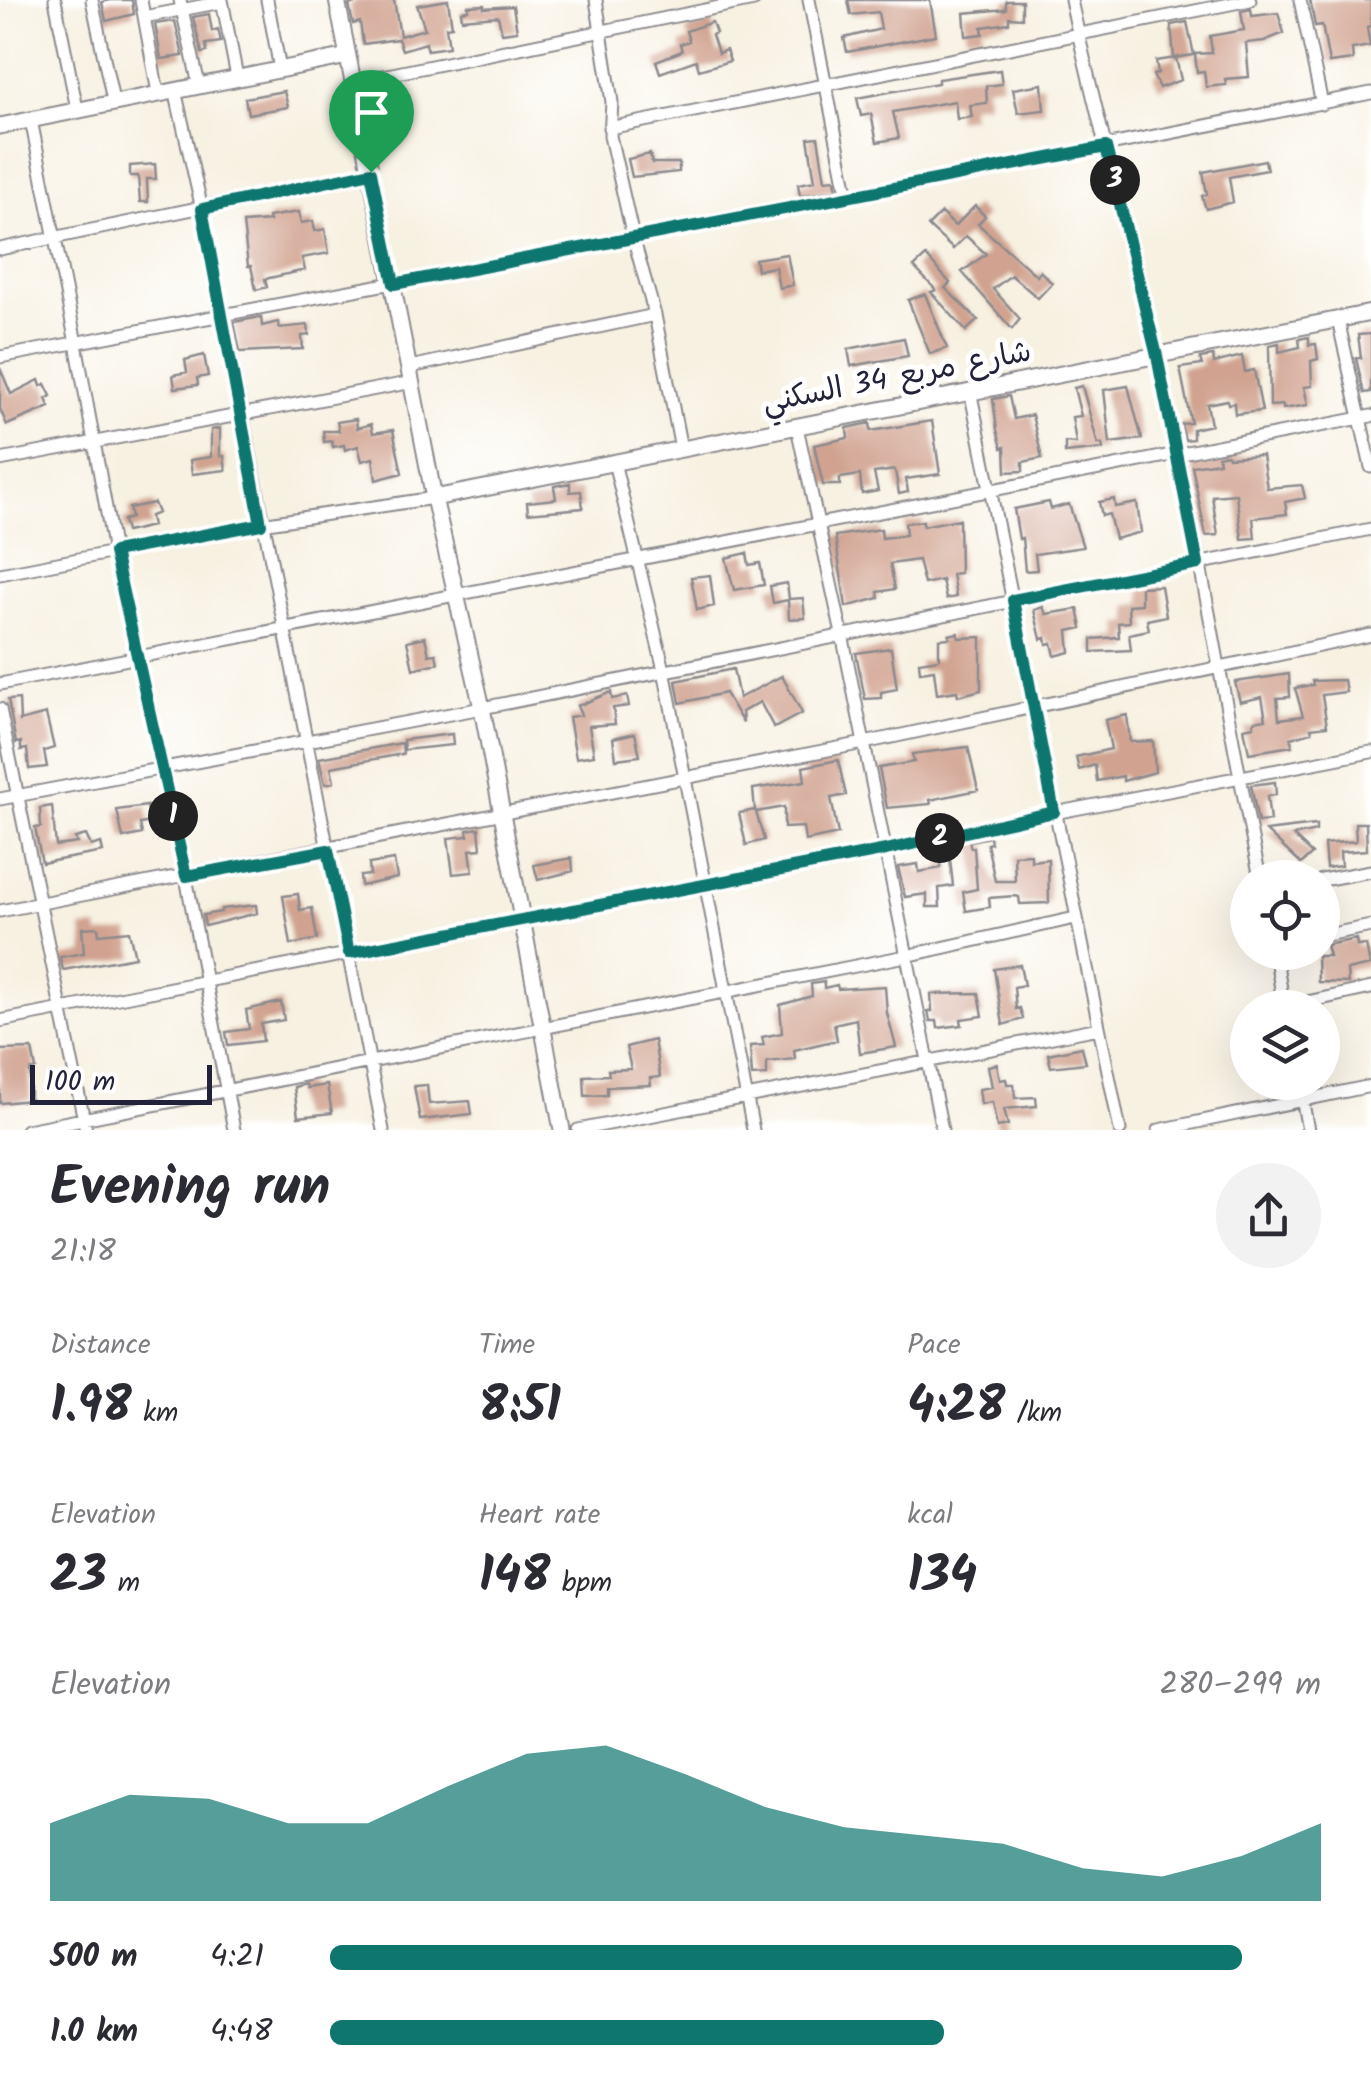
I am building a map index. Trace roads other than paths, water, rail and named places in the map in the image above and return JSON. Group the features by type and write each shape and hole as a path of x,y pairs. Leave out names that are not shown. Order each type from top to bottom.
{"street":[{"path":"55,0 77,109"},
{"path":"92,0 113,101"},
{"path":"141,0 158,93"},
{"path":"267,0 280,69"},
{"path":"337,0 434,498 482,708 562,1130"},
{"path":"596,0 612,102 609,128 655,314 681,449"},
{"path":"353,82 602,31 704,5 754,0"},
{"path":"809,0 848,197"},
{"path":"1071,0 1088,87 1157,356 1256,860"},
{"path":"609,128 1250,0"},
{"path":"1300,0 1322,104"},
{"path":"144,17 181,5 222,1 236,78"},
{"path":"181,5 199,85"},
{"path":"0,126 348,56"},
{"path":"175,90 202,209 383,1130"},
{"path":"0,357 848,197 1371,93"},
{"path":"31,120 114,552 186,876 234,1130"},
{"path":"0,249 371,172"},
{"name":"شارع مربع 34 السكني","path":"434,498 1371,313"},
{"path":"0,460 241,414 655,314"},
{"path":"1338,320 1366,418 1371,467"},
{"path":"970,390 1120,1130"},
{"path":"0,684 1366,418"},
{"path":"796,427 942,1130"},
{"path":"614,462 664,670 754,1130"},
{"path":"0,574 261,524 434,498"},
{"path":"0,800 482,708 1371,529"},
{"path":"0,912 864,743 1371,636"},
{"path":"0,708 85,1124"},
{"path":"0,1022 1371,752"},
{"path":"1340,877 1371,871"},
{"path":"28,1130 85,1124 368,1060 906,956 1075,918"},
{"path":"1340,932 1371,926"},
{"path":"1340,995 1371,988"},
{"path":"578,1130 1099,1028"},
{"path":"1159,1130 1371,1086"},
{"path":"1303,1102 1308,1130"}]}
